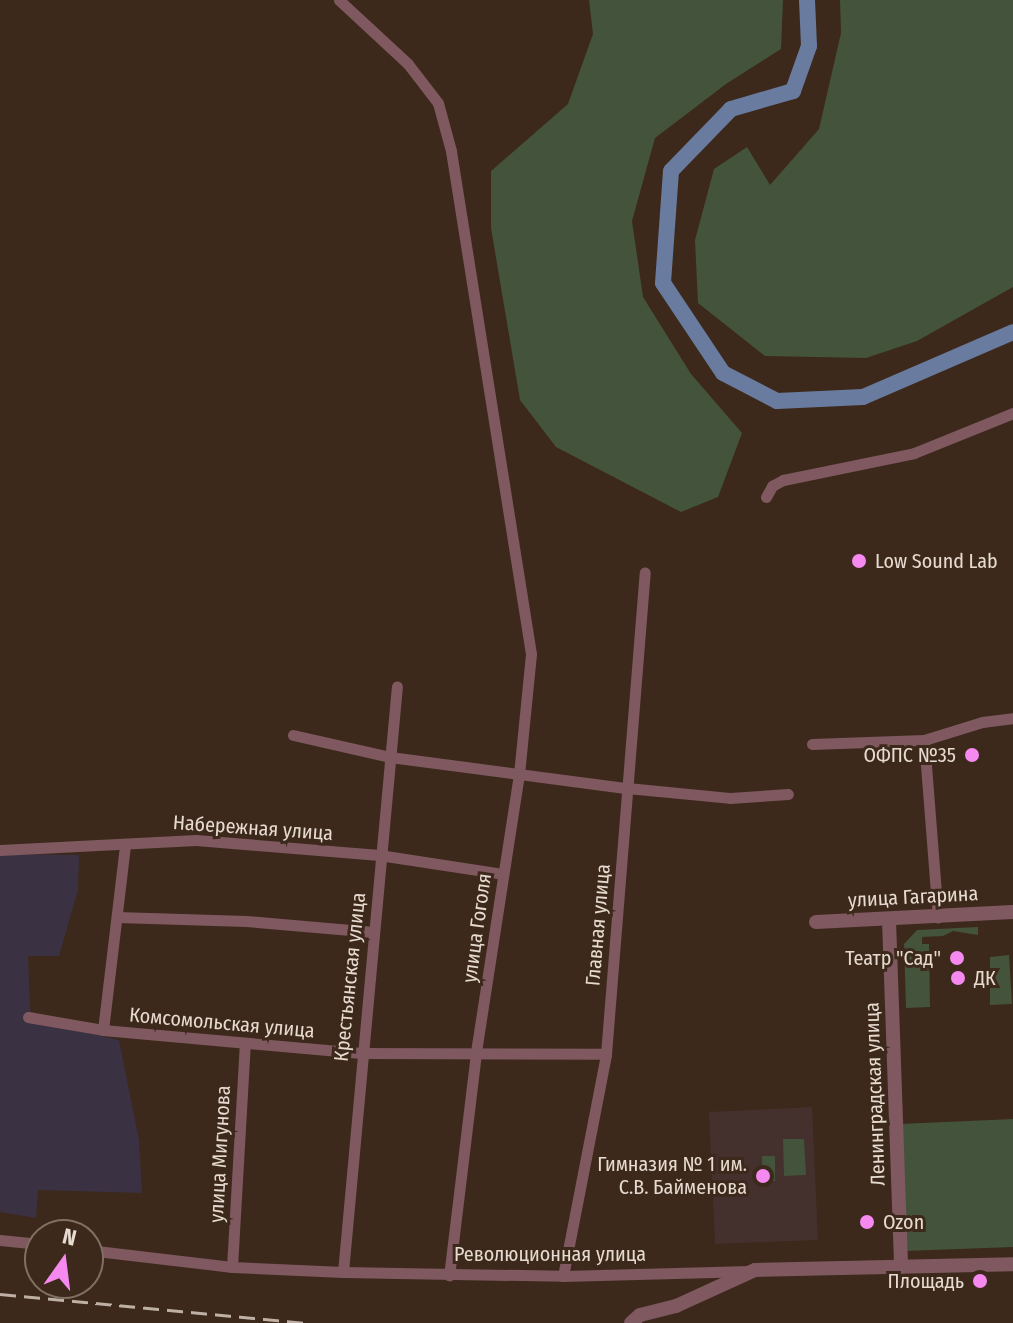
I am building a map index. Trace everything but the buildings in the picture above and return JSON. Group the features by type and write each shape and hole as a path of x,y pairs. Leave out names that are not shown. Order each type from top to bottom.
{"street":[{"name":"улица Гоголя","path":"339,0 408,64 438,103 451,151 531,654 519,774 476,1053 449,1275"},
{"path":"766,497 772,486 783,480 914,453 1013,413"},
{"name":"Главная улица","path":"563,1276 606,1054 645,573"},
{"name":"Крестьянская улица","path":"343,1272 379,855 397,686"},
{"path":"812,744 924,740 982,722 1013,718"},
{"path":"293,735 390,757 627,788 730,798 788,794"},
{"path":"924,740 938,917"},
{"name":"Набережная улица","path":"0,850 196,840 379,855 503,874"},
{"path":"103,1030 125,846"},
{"name":"улица Гагарина","path":"816,922 1013,912"},
{"path":"117,917 246,921 374,932"},
{"name":"Ленинградская улица","path":"889,920 901,1267"},
{"name":"Комсомольская улица","path":"28,1017 103,1030 361,1053 606,1054"},
{"name":"улица Мигунова","path":"232,1267 245,1044"},
{"path":"0,1240 24,1242"},
{"name":"Революционная улица","path":"104,1252 232,1267 449,1275 563,1276 1013,1264"},
{"path":"631,1323 640,1315 676,1306 755,1270"}],"shaded area":[{"path":"0,854 79,855 78,890 59,956 28,956 30,1008 33,1021 119,1040 139,1140 142,1193 38,1190 36,1218 0,1212"},
{"name":"Гимназия № 1 им. С.В. Байменова","path":"812,1107 818,1240 715,1244 709,1112"}],"green space":[{"path":"589,0 783,0 781,49 726,84 655,138 632,221 643,297 691,374 742,433 718,497 681,512 556,447 520,400 491,228 491,171 568,104 593,34"},
{"path":"840,0 1013,0 1013,287 917,341 866,358 765,356 698,303 695,240 714,169 747,147 770,185 819,129 841,33"},
{"path":"978,927 978,935 953,931 943,936 922,937 922,944 929,944 930,1007 906,1008 904,944 917,930"},
{"path":"1009,955 1012,1004 990,1005 990,957"},
{"path":"1013,1119 1013,1247 905,1251 900,1124"},
{"path":"783,1139 804,1139 806,1175 784,1176"},
{"path":"762,1156 775,1156 775,1181 762,1181"}],"waterway":[{"path":"807,0 809,46 793,91 731,109 671,171 663,283 723,373 777,401 863,397 1013,332"}],"railway":[{"path":"0,1294 306,1323"}],"place":[{"name":"Low Sound Lab","path":"859,561"},
{"name":"ОФПС №35","path":"972,755"},
{"name":"Театр \"Сад\"","path":"957,958"},
{"name":"ДК","path":"958,978"},
{"name":"Гимназия № 1 им. С.В. Байменова","path":"763,1176"},
{"name":"Ozon","path":"867,1222"},
{"name":"Площадь","path":"980,1281"}]}
